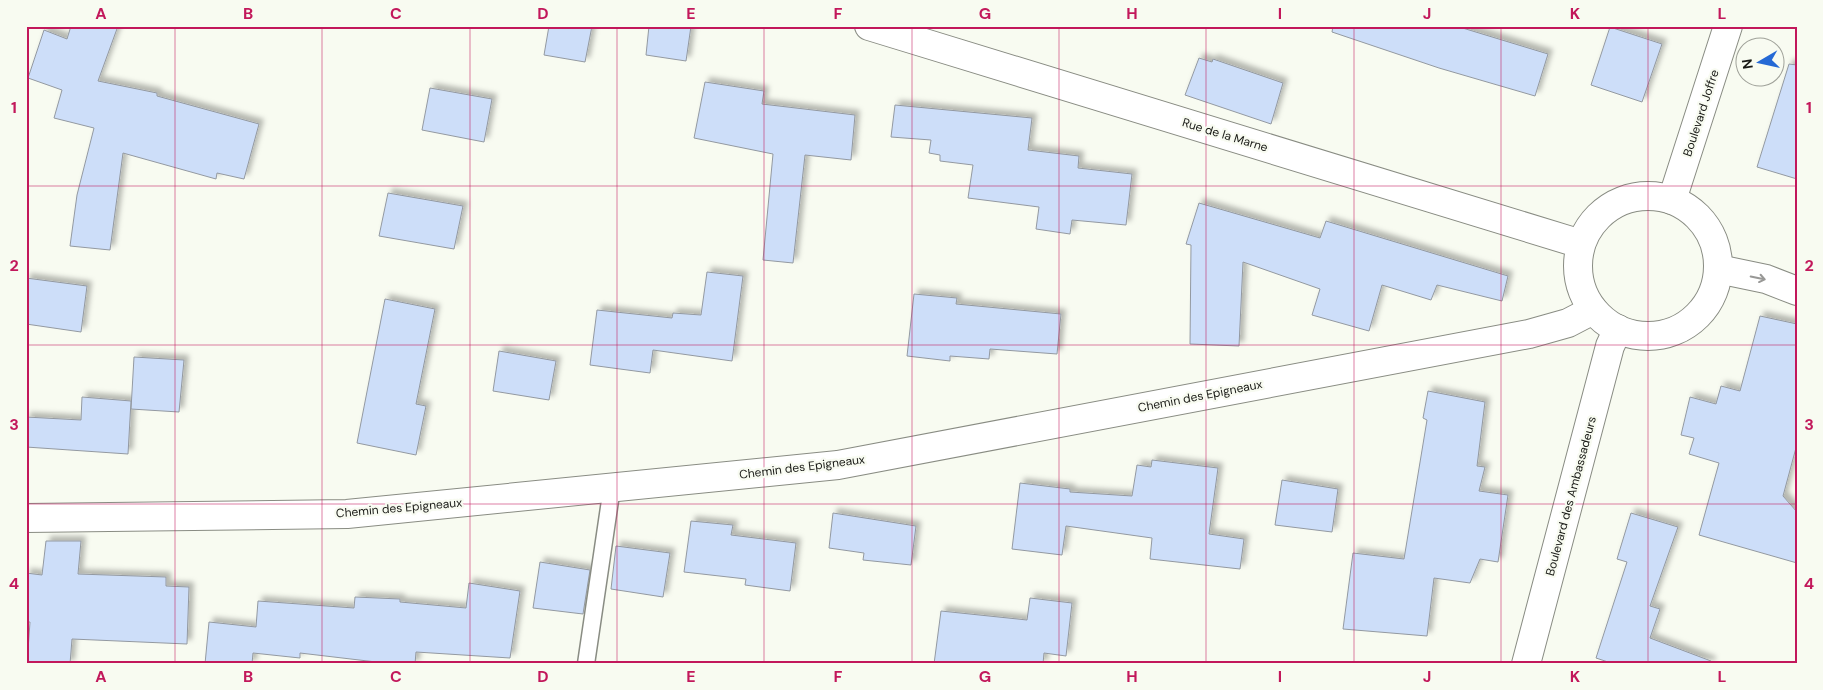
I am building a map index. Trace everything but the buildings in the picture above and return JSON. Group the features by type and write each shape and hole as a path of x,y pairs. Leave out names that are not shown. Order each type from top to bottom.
{"street":[{"name":"Rue de la Marne","path":"869,26 1581,244"},
{"name":"Boulevard Joffre","path":"1672,200 1728,26"},
{"path":"1650,195 1672,200 1691,210 1706,227 1716,247 1718,269 1713,291 1701,312 1684,326 1663,334 1639,336 1618,329 1593,310 1582,290 1577,267 1581,244 1591,224 1607,208 1628,198 1650,195"},
{"path":"1718,269 1766,279 1797,291"},
{"name":"Chemin des Epigneaux","path":"26,518 348,514 848,463 1528,334 1568,322 1593,310"},
{"name":"Boulevard des Ambassadeurs","path":"1526,664 1610,346 1618,329"}],"lane":[{"path":"586,664 612,488"}]}
